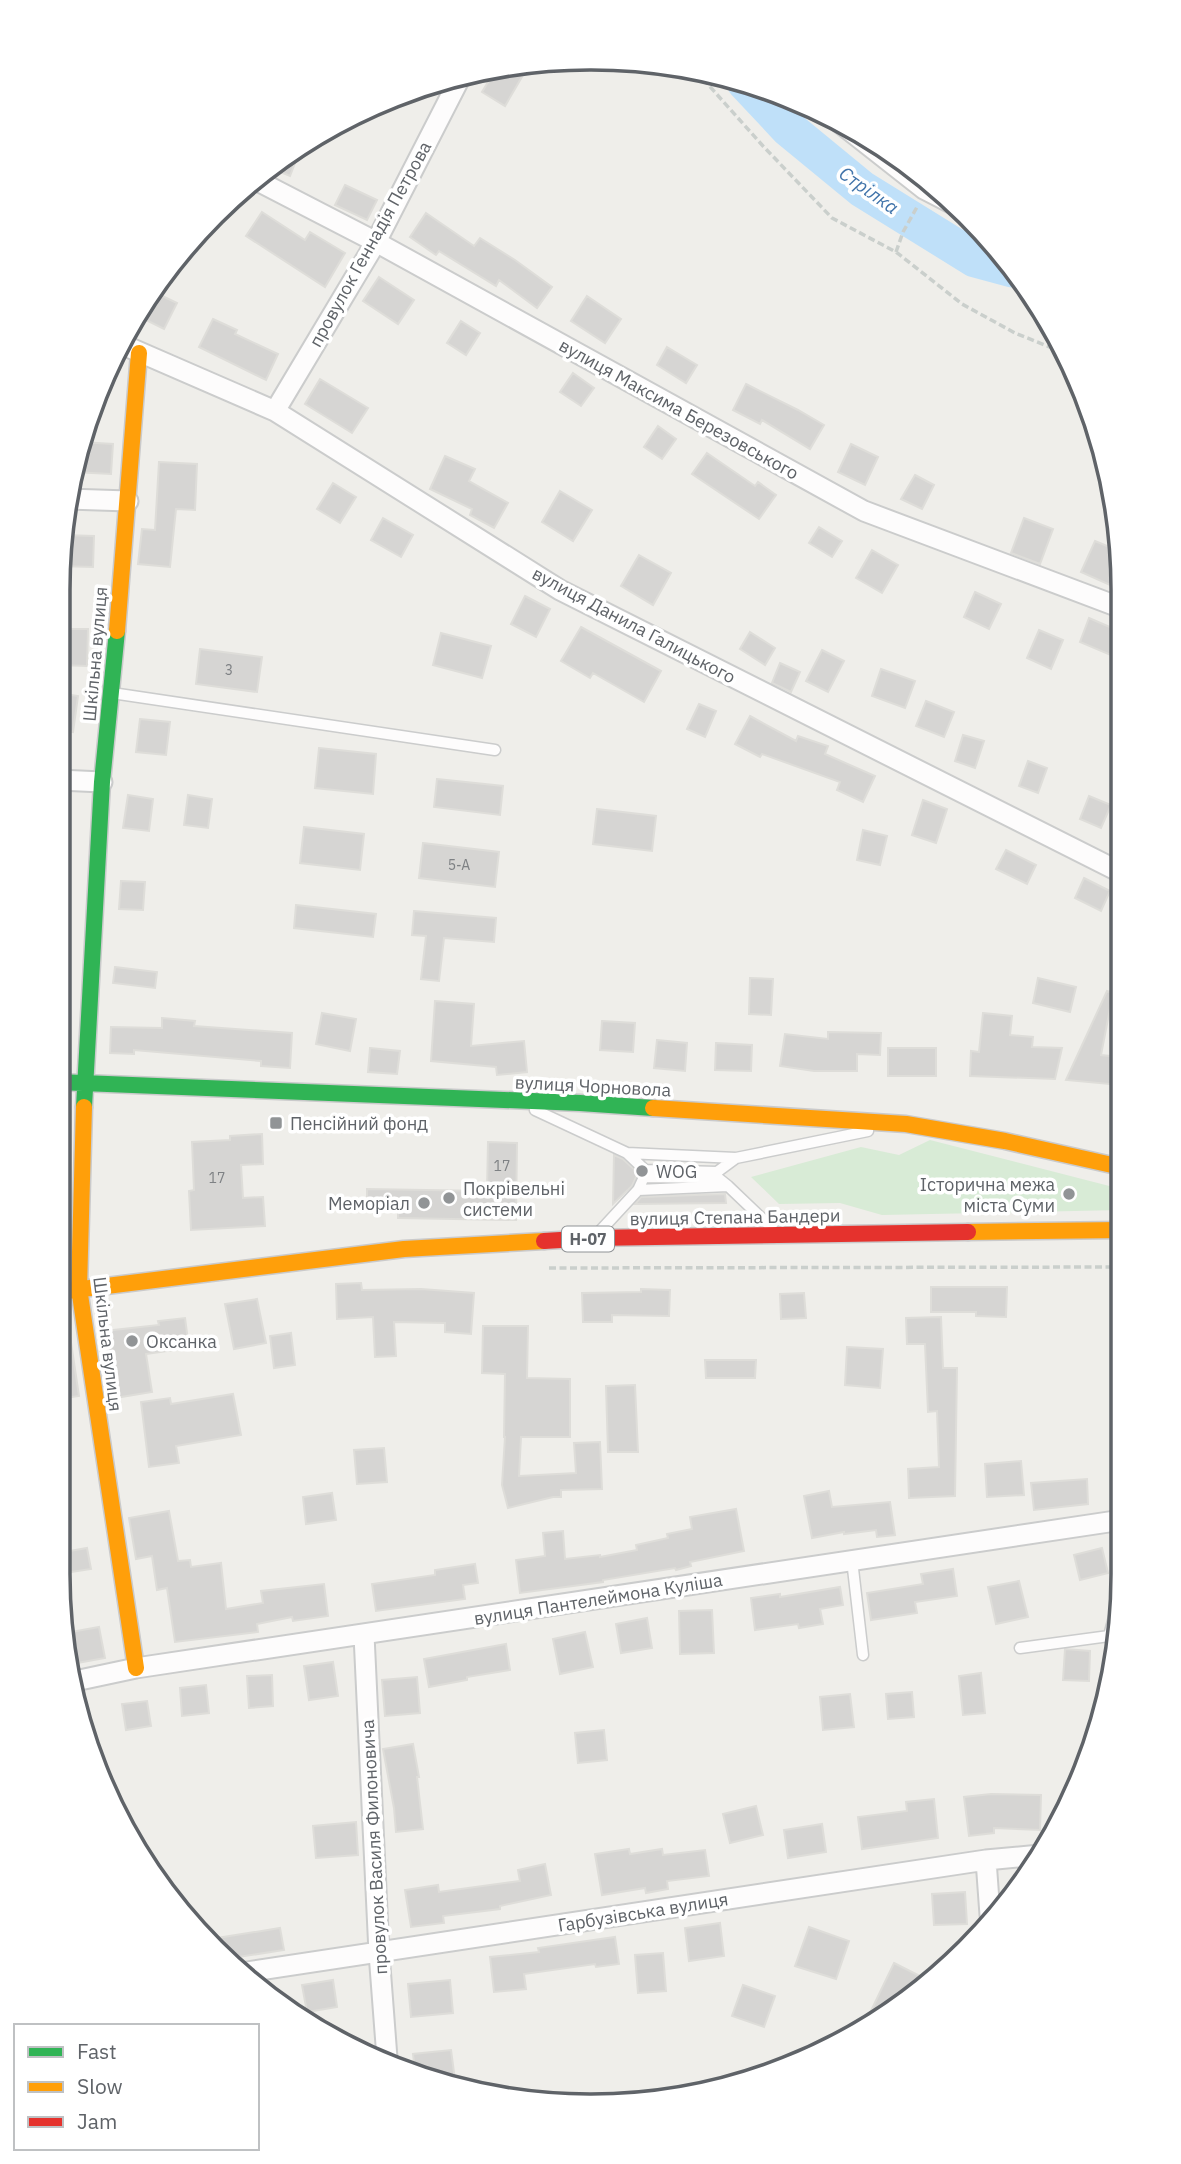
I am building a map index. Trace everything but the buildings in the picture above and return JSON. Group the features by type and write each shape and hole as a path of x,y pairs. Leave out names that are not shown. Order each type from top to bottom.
{"main road":[{"name":"Шкільна вулиця","path":"136,1668 79,1288 86,1082 102,782 112,693 139,353"},
{"name":"вулиця Чорновола","path":"70,1082 517,1101 906,1124 1004,1141 1111,1165"},
{"name":"вулиця Степана Бандери","path":"70,1290 404,1249 593,1238 1111,1230"}],"street":[{"name":"провулок Геннадія Петрова","path":"275,411 376,242 456,88"},
{"name":"вулиця Максима Березовського","path":"265,185 376,242 864,511 1111,604"},
{"name":"вулиця Данила Галицького","path":"130,349 275,411 560,590 1111,867"},
{"path":"78,499 128,501"},
{"path":"70,781 102,782"},
{"name":"вулиця Пантелеймона Куліша","path":"81,1680 136,1668 1111,1522"},
{"name":"провулок Василя Филоновича","path":"364,1635 379,1953 387,2052"},
{"name":"Гарбузівська вулиця","path":"255,1971 986,1860 1027,1856"},
{"path":"986,1860 989,1907"}],"lane":[{"path":"112,693 495,750"},
{"path":"517,1101 626,1153 645,1170 717,1172 736,1158"},
{"path":"626,1153 736,1158 906,1124"},
{"path":"593,1238 638,1190 728,1186 780,1235"},
{"path":"852,1560 863,1655"},
{"path":"1020,1648 1107,1636"}],"path":[{"path":"707,84 832,218 896,252 962,304 1015,333 1050,347"},
{"path":"896,252 903,232 920,203"},
{"path":"542,1268 1111,1267"}],"green space":[{"path":"930,1140 1111,1186 1111,1210 882,1215 840,1203 779,1204 751,1177 861,1147 899,1155"}],"waterway":[{"name":"Стрілка","path":"761,99 789,129 862,189 975,259 996,265"}],"traffic: fast":[{"path":"84,1107 102,782 117,631"},
{"path":"70,1082 653,1108"}],"traffic: slow":[{"path":"117,631 139,353"},
{"path":"84,1107 79,1288 136,1668"},
{"path":"653,1108 906,1124 1005,1141 1111,1165"},
{"path":"968,1232 1111,1230"},
{"path":"70,1291 404,1249 544,1241"}],"traffic: jam":[{"path":"544,1241 968,1232"}],"place":[{"name":"Пенсійний фонд","path":"276,1123"},
{"name":"WOG","path":"642,1171"},
{"name":"Історична межа міста Суми","path":"1069,1194"},
{"name":"Покрівельні системи","path":"449,1198"},
{"name":"Меморіал","path":"424,1203"},
{"name":"Оксанка","path":"132,1341"}]}
